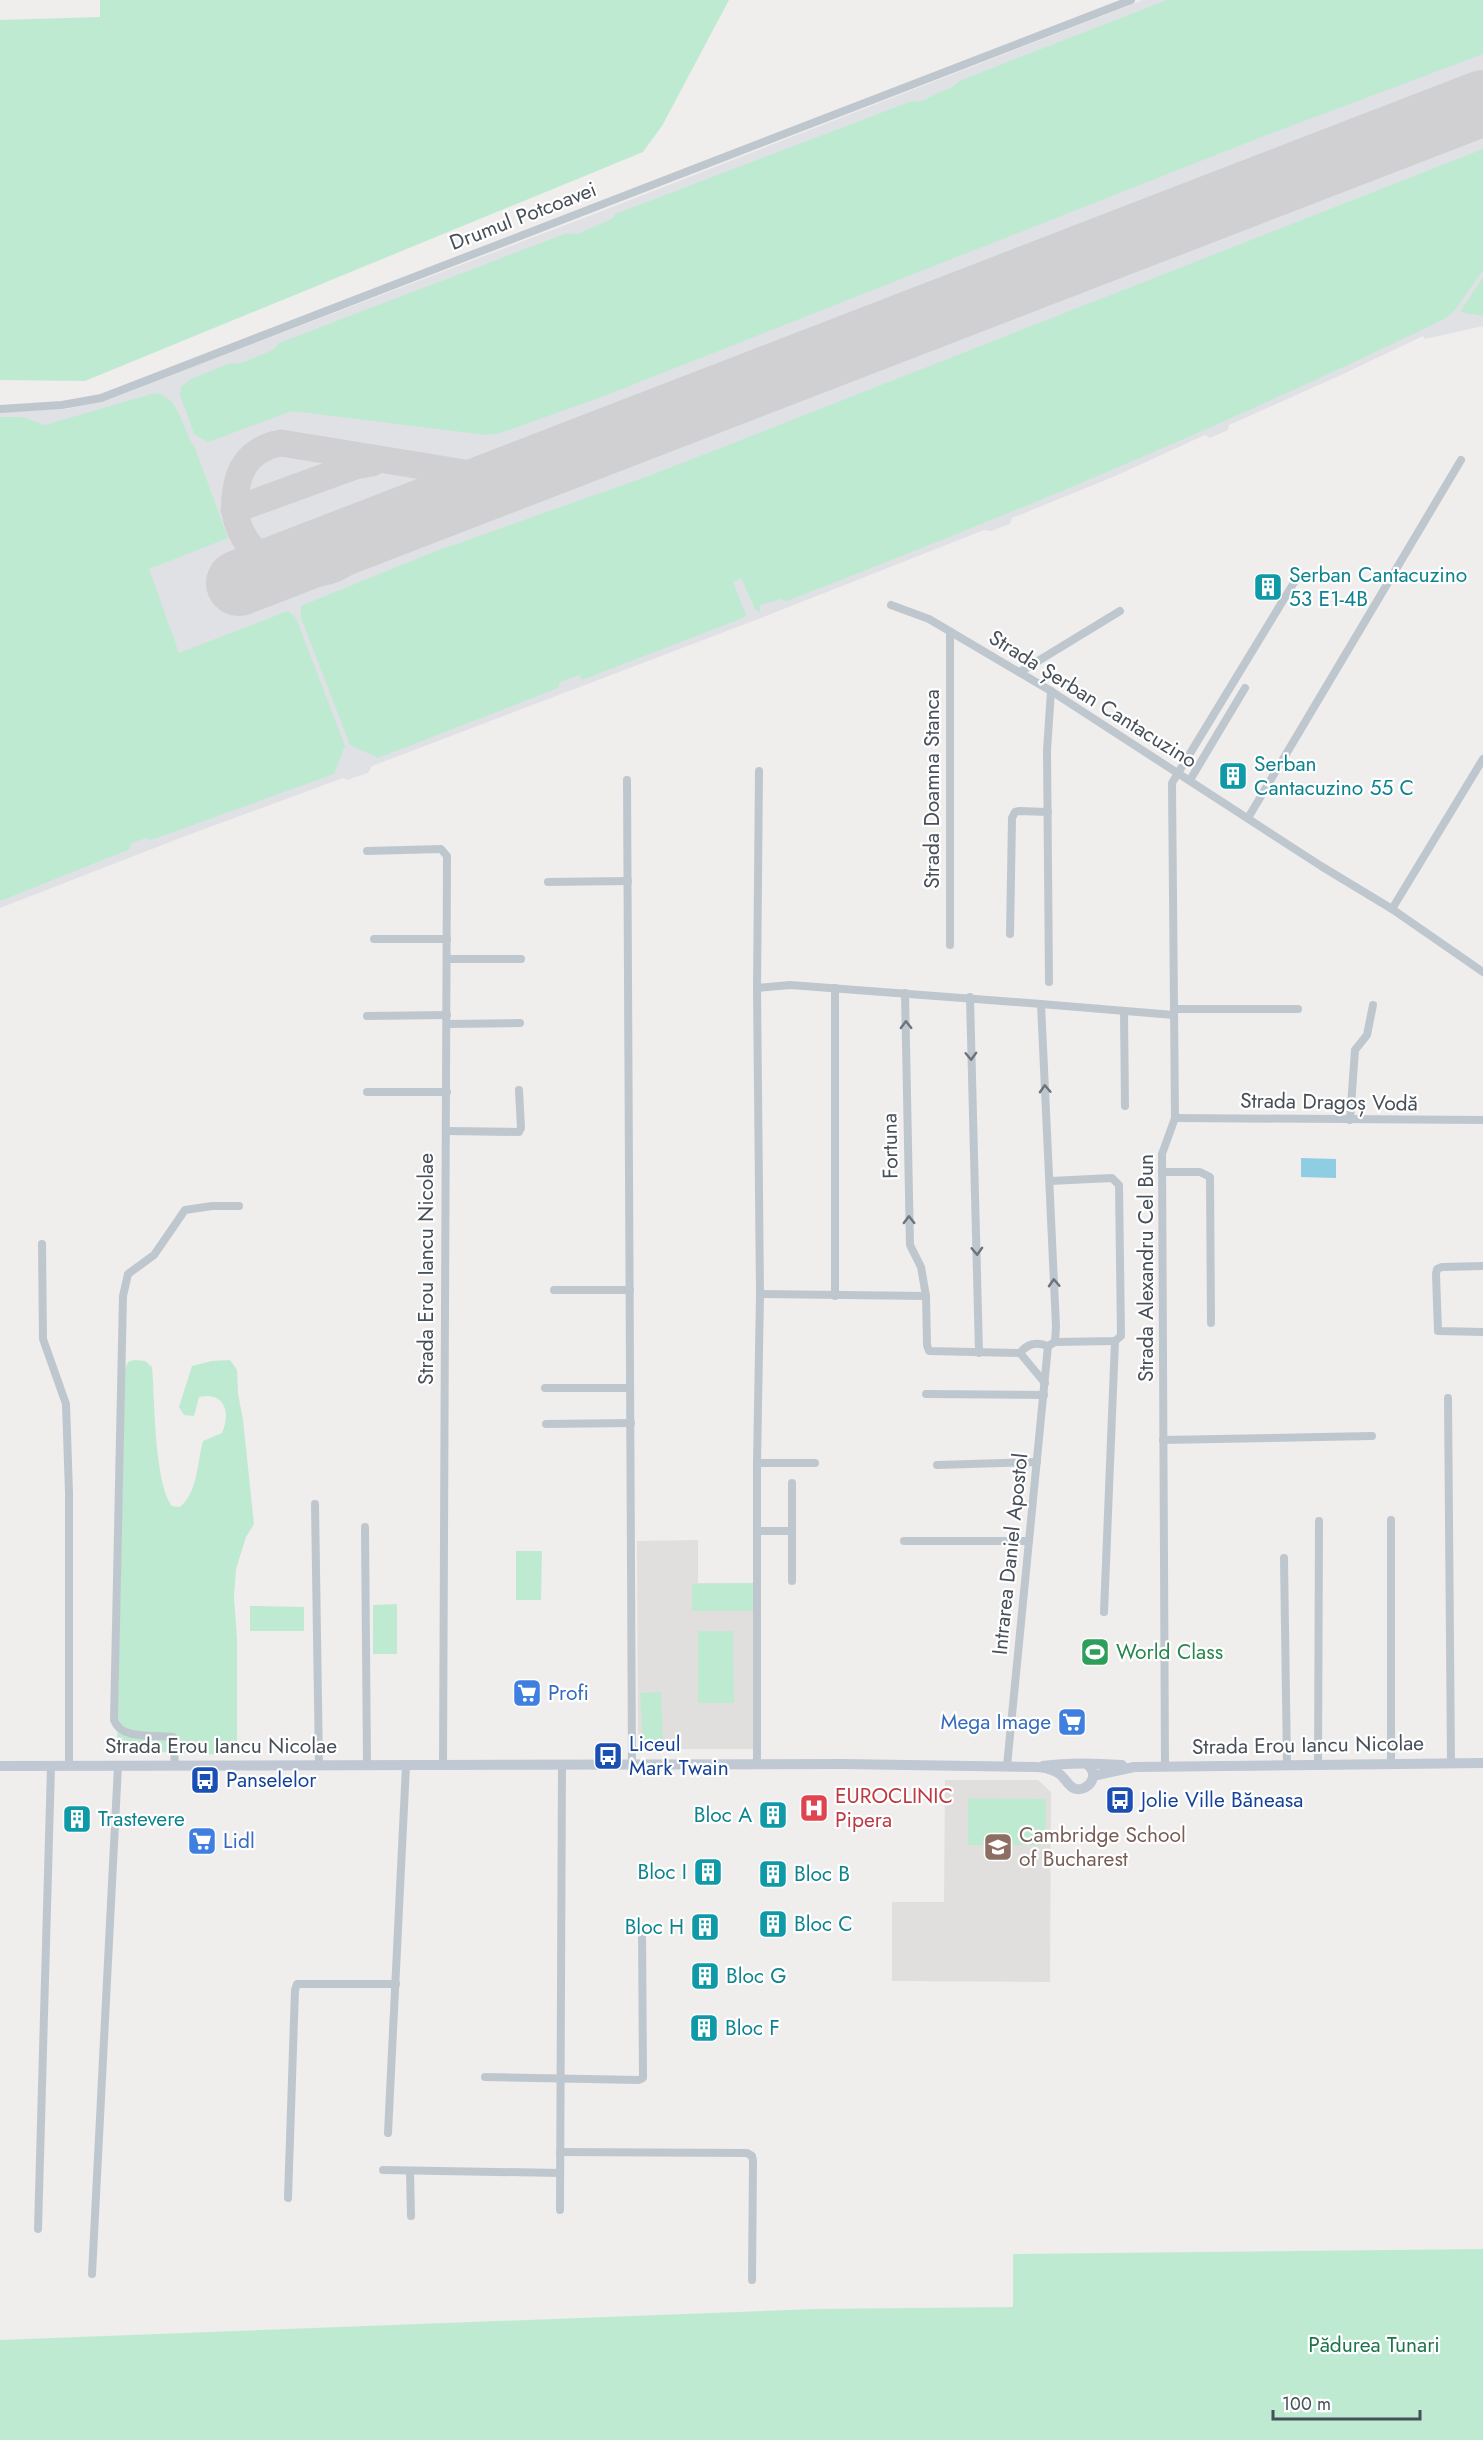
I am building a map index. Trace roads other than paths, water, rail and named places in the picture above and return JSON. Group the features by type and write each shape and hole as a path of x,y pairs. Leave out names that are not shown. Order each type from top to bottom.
{"street":[{"name":"Drumul Potcoavei","path":"0,409 62,405 101,398 1131,0"},
{"path":"1248,818 1461,460"},
{"name":"Strada Alexandru Cel Bun","path":"1165,1766 1162,1154 1175,1118 1172,783 1295,581"},
{"name":"Strada Șerban Cantacuzino","path":"891,604 912,611 1051,691 1392,909 1483,972"},
{"path":"1020,672 1120,611"},
{"name":"Strada Doamna Stanca","path":"950,633 950,945"},
{"path":"1190,780 1245,688"},
{"path":"1049,981 1047,750 1051,691"},
{"path":"1392,909 1483,759"},
{"path":"757,1764 757,1463 760,1294 756,987 759,771"},
{"path":"627,780 632,1764"},
{"path":"1010,934 1012,818 1015,812 1019,811 1048,812"},
{"name":"Strada Erou Iancu Nicolae","path":"367,851 441,849 447,856 443,1765"},
{"path":"548,882 628,881"},
{"path":"374,939 447,939"},
{"path":"447,959 521,959"},
{"path":"756,987 790,985 970,997 1124,1011 1298,1009"},
{"path":"835,1296 836,988"},
{"name":"Fortuna","path":"905,993 910,1245 921,1267 926,1296 927,1345 929,1351 980,1353"},
{"path":"970,997 980,1353 1020,1353"},
{"name":"Intrarea Daniel Apostol","path":"1007,1766 1045,1383 1056,1326 1041,1004"},
{"path":"1350,1120 1355,1050 1367,1035 1373,1005"},
{"path":"1124,1011 1125,1106"},
{"path":"367,1016 520,1023"},
{"path":"447,1131 519,1132 522,1128 519,1090"},
{"path":"367,1092 447,1092"},
{"name":"Strada Dragoș Vodă","path":"1175,1118 1483,1120"},
{"path":"1162,1172 1200,1172 1209,1178 1211,1323"},
{"path":"1020,1353 1025,1347 1035,1343 1115,1341 1121,1336 1119,1185 1112,1178 1050,1180"},
{"path":"175,1766 173,1737 121,1731 114,1720 123,1296 128,1274 154,1256 185,1210 212,1206 239,1206"},
{"path":"42,1244 43,1339 66,1404 69,1493 69,1766"},
{"path":"1483,1266 1437,1269 1436,1285 1438,1331 1483,1332"},
{"path":"554,1290 630,1290"},
{"path":"760,1294 926,1296"},
{"path":"1104,1612 1115,1341"},
{"path":"1020,1353 1045,1383"},
{"path":"545,1388 630,1388"},
{"path":"926,1394 1044,1395"},
{"path":"1448,1398 1451,1764"},
{"path":"546,1424 631,1423"},
{"path":"1163,1440 1372,1436"},
{"path":"938,1465 1037,1462"},
{"path":"757,1463 815,1463"},
{"path":"792,1483 792,1581"},
{"path":"315,1504 319,1766"},
{"path":"1391,1520 1391,1764"},
{"path":"1318,1521 1318,1765"},
{"path":"365,1527 367,1766"},
{"path":"757,1532 792,1531"},
{"path":"904,1541 1029,1541"},
{"path":"1284,1558 1287,1765"},
{"path":"1065,1778 1067,1769 1074,1763"},
{"name":"Strada Erou Iancu Nicolae","path":"0,1766 757,1764 1039,1767 1074,1763 1134,1767 1483,1763"},
{"path":"560,2210 562,1764"},
{"path":"1088,1764 1093,1776"},
{"path":"38,2229 51,1766"},
{"path":"92,2274 118,1766"},
{"path":"388,2133 406,1766"},
{"name":"Strada Erou Iancu Nicolae","path":"1039,1767 1052,1770 1078,1790 1090,1784 1093,1776 1134,1767"},
{"path":"485,2078 639,2080 643,2078 642,1928"},
{"path":"288,2198 297,1984 396,1983"},
{"path":"560,2152 747,2153 752,2156 752,2280"},
{"path":"383,2170 560,2173"},
{"path":"410,2171 411,2216"}],"water":[{"path":"1301,1158 1336,1159 1336,1178 1301,1177"}],"place":[{"name":"Serban Cantacuzino 53 E1-4B","path":"1268,587"},
{"name":"Serban Cantacuzino 55 C","path":"1233,776"},
{"name":"World Class","path":"1095,1652"},
{"name":"Profi","path":"527,1693"},
{"name":"Mega Image","path":"1072,1722"},
{"name":"Liceul Mark Twain","path":"608,1756"},
{"name":"Panselelor","path":"205,1780"},
{"name":"Jolie Ville Băneasa","path":"1120,1800"},
{"name":"EUROCLINIC Pipera","path":"814,1808"},
{"name":"Bloc A","path":"773,1815"},
{"name":"Trastevere","path":"77,1819"},
{"name":"Lidl","path":"202,1841"},
{"name":"Cambridge School of Bucharest","path":"998,1847"},
{"name":"Bloc I","path":"708,1872"},
{"name":"Bloc B","path":"773,1874"},
{"name":"Bloc C","path":"773,1924"},
{"name":"Bloc H","path":"705,1927"},
{"name":"Bloc G","path":"705,1976"},
{"name":"Bloc F","path":"704,2028"}],"park label":[{"name":"Pădurea Tunari","path":"1374,2345"}]}
